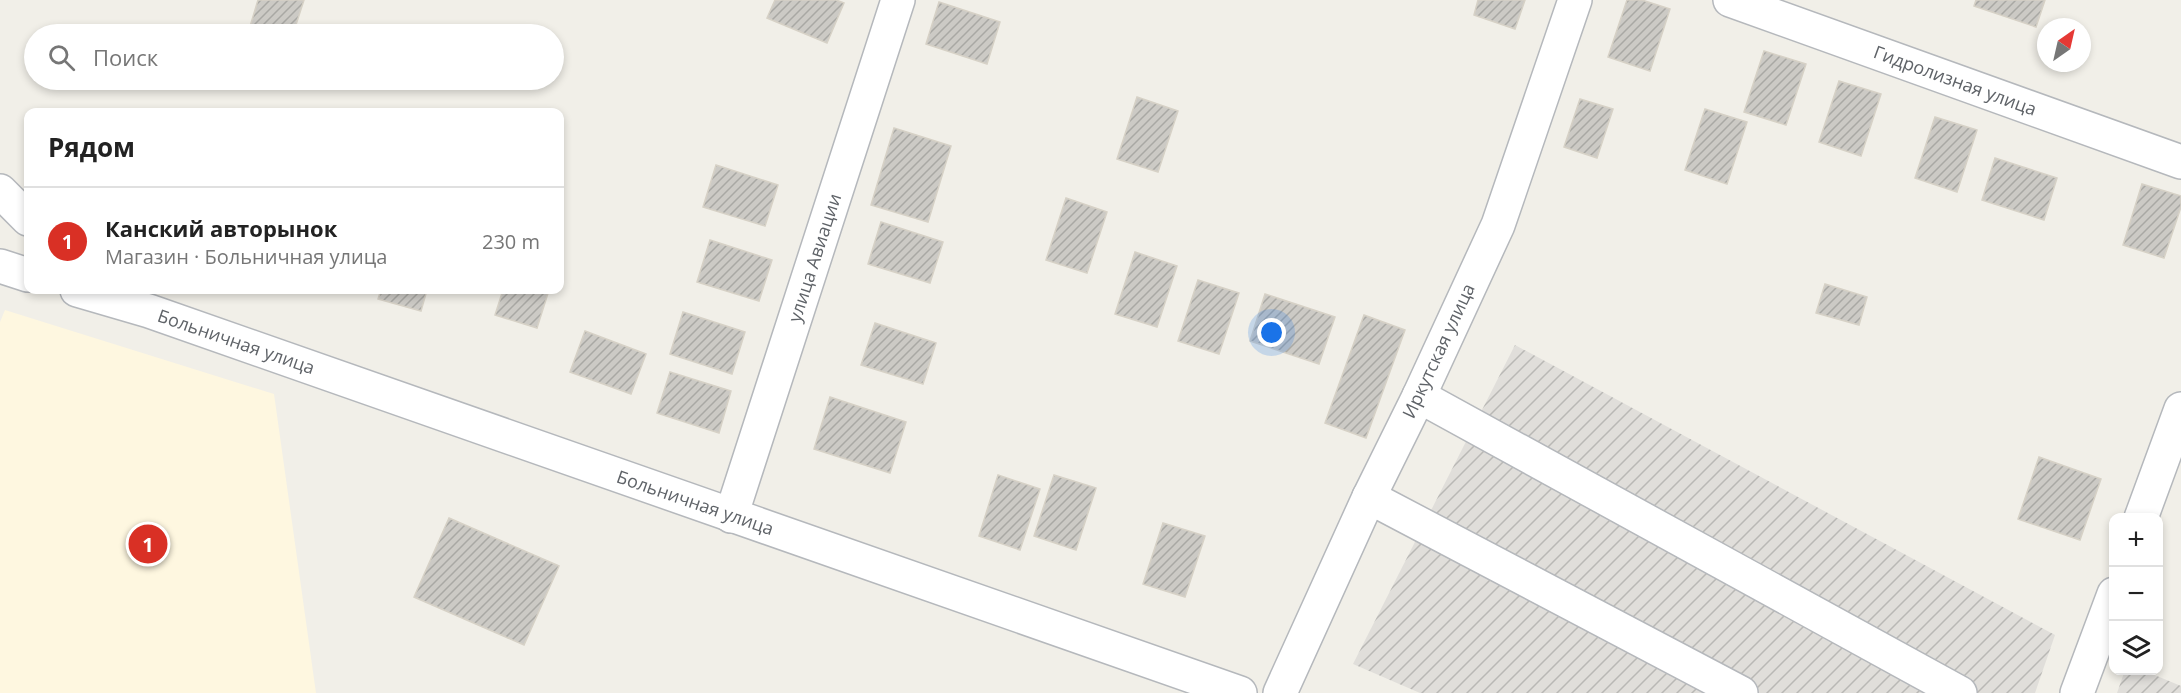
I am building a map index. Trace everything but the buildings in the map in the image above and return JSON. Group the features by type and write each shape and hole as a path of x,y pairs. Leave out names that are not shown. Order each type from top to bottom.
{"street":[{"name":"улица Авиации","path":"731,516 898,0"},
{"name":"Иркутская улица","path":"1280,693 1369,497 1419,396 1498,225 1575,0"},
{"name":"Гидролизная улица","path":"1730,0 2181,162"},
{"path":"0,191 24,215"},
{"path":"0,266 24,274"},
{"path":"90,294 149,312"},
{"path":"122,294 149,312"},
{"name":"Больничная улица","path":"149,312 1240,693"},
{"path":"1419,396 1960,693"},
{"path":"2143,513 2181,409"},
{"path":"1369,497 1741,693"},
{"path":"2077,693 2109,607"}],"shaded area":[{"path":"5,310 274,394 316,693 0,693 0,322"},
{"path":"1515,345 2055,635 2035,693 1420,693 1353,664"},
{"path":"2123,675 2155,675 2181,686 2181,693 2117,693"}],"place":[{"name":"Канский авторынок","path":"148,544"}]}
